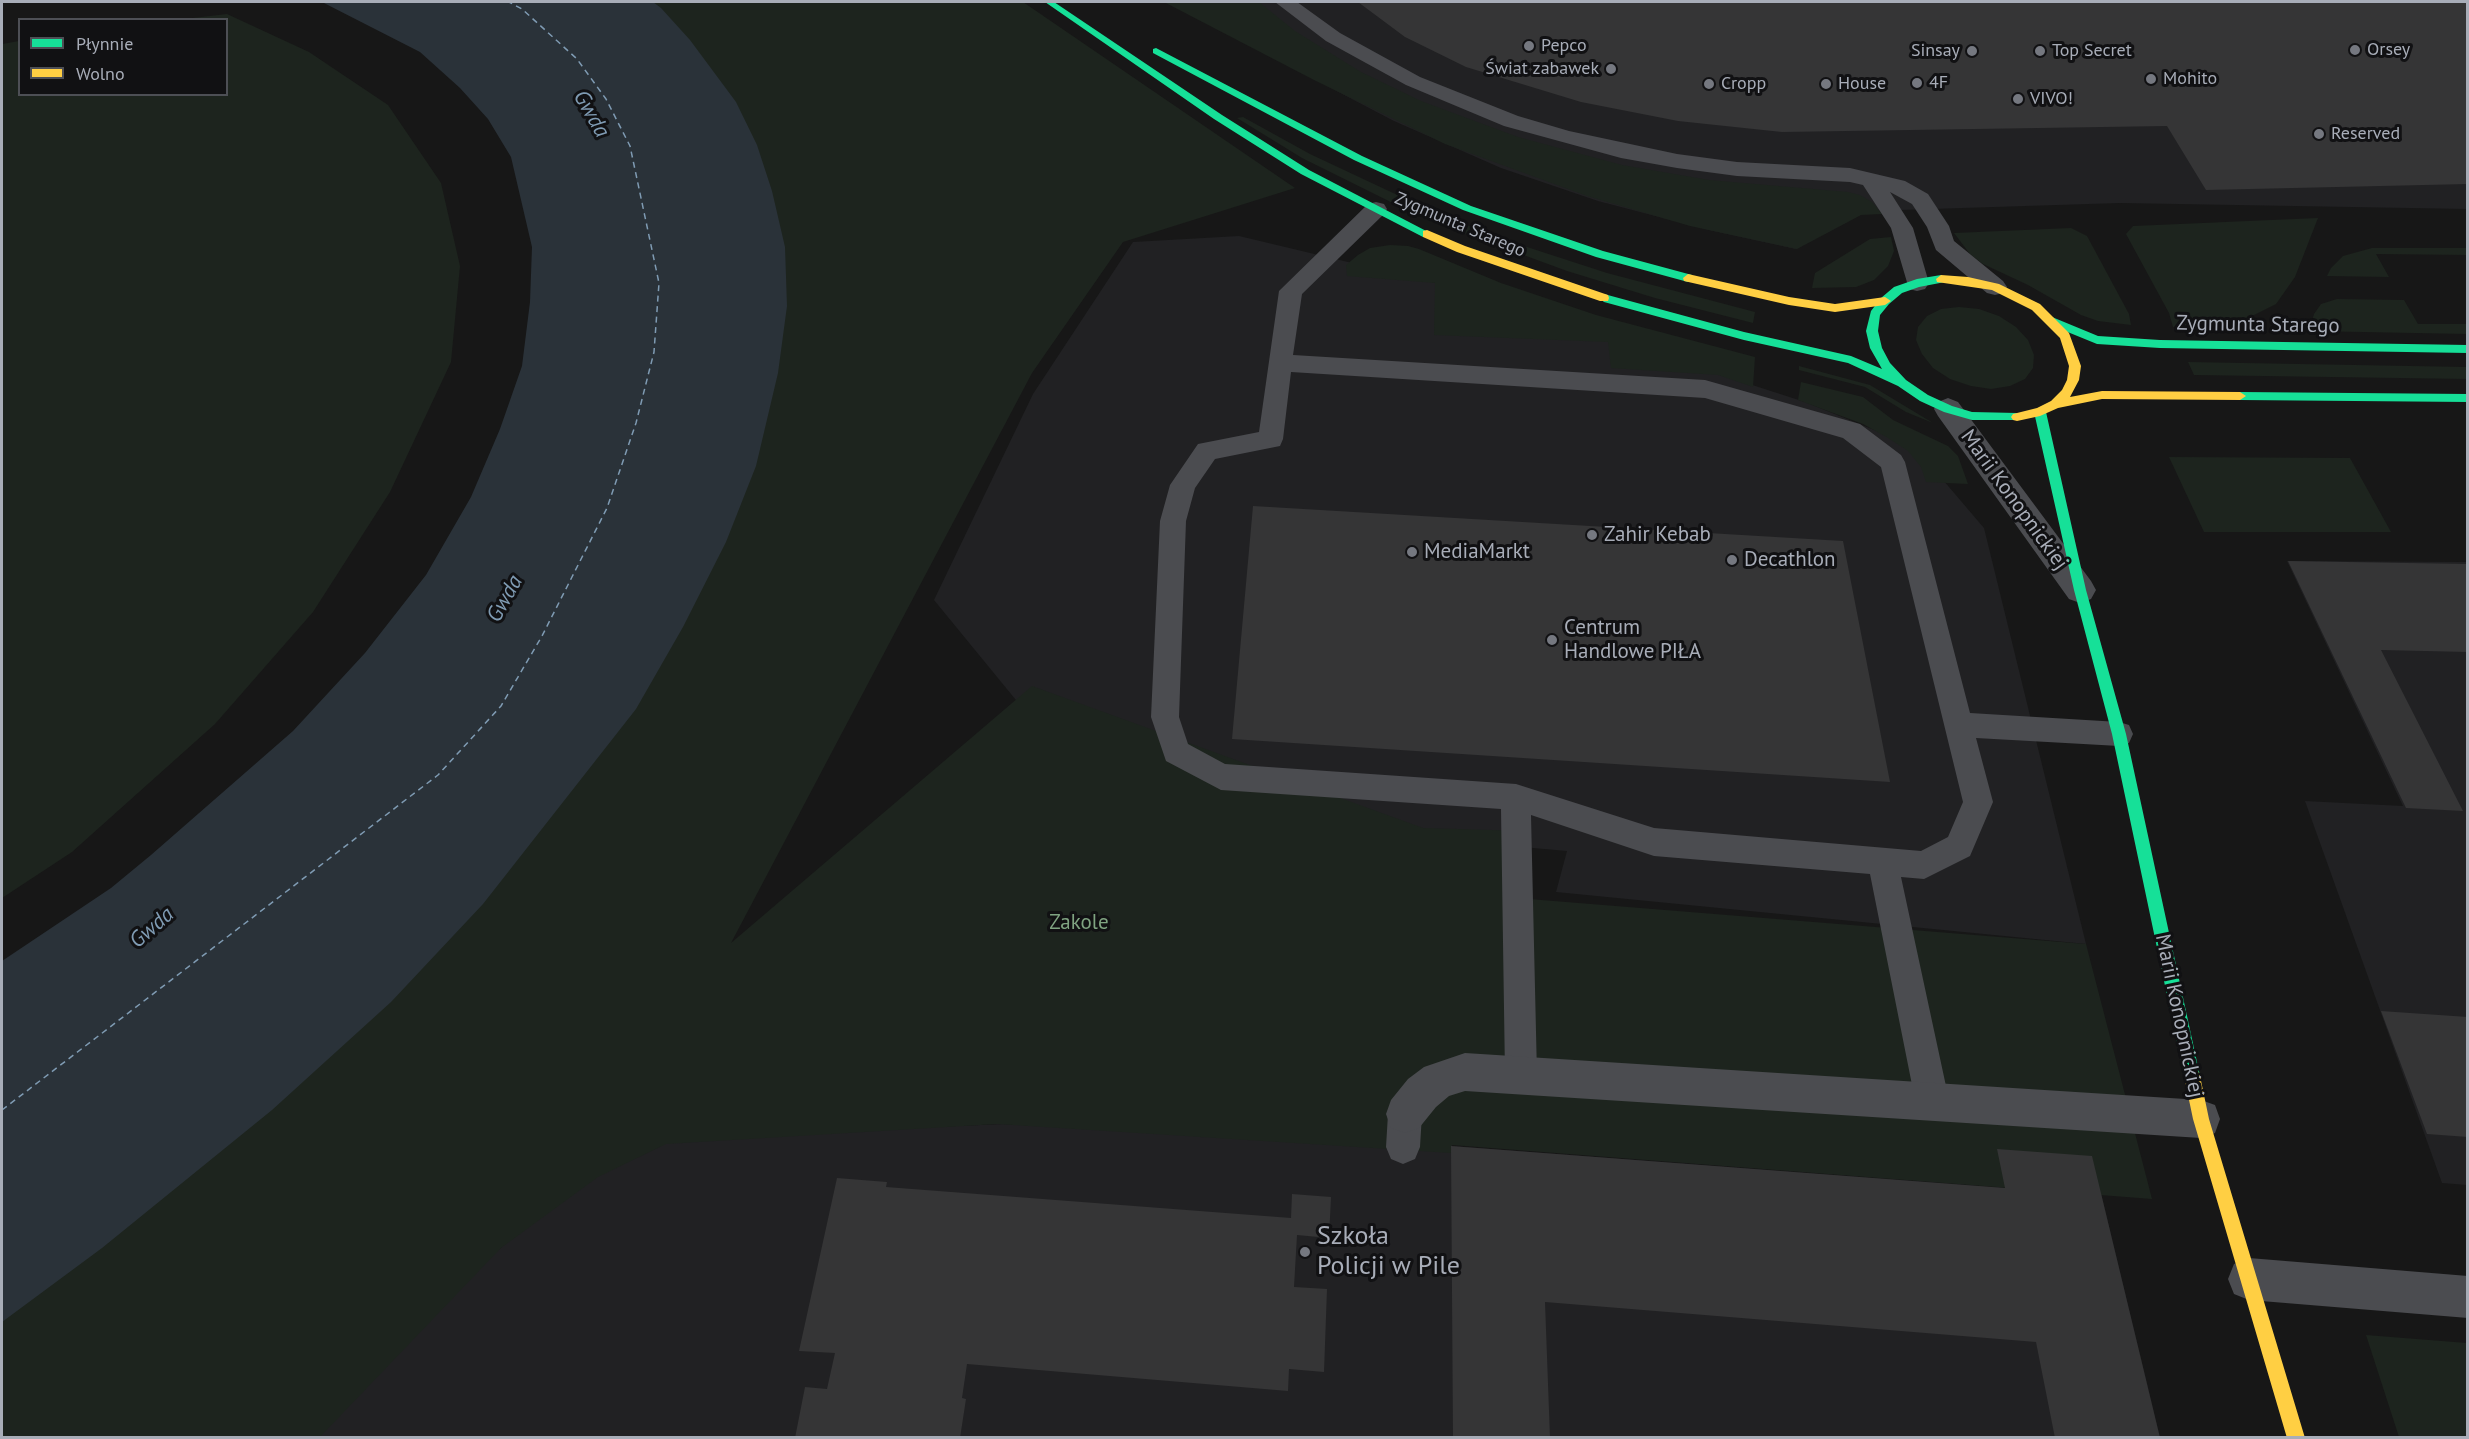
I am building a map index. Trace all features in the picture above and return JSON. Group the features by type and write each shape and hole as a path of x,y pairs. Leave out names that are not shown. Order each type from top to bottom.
{"street":[{"name":"Zygmunta Starego","path":"1049,2 1305,172 1461,249 1612,301 1733,333 1851,360 1902,383"},
{"path":"1065,2 1105,23"},
{"name":"Zygmunta Starego","path":"1144,45 1358,159 1467,208 1539,234 1600,254 1715,285 1789,301 1835,308 1885,300"},
{"path":"1941,279 1968,280 1995,287 2036,307 2065,336 2075,366 2073,380 2067,393 2055,404 2040,412 2020,417 1996,418 1972,416 1948,409 1924,398 1902,383 1886,366 1876,348 1872,331 1875,314 1885,300 1898,290 1917,283 1941,279"},
{"name":"Zygmunta Starego","path":"2052,321 2097,340 2160,345 2468,349"},
{"path":"2055,404 2102,395 2468,398"},
{"name":"Marii Konopnickiej","path":"1948,409 2079,590"},
{"name":"Marii Konopnickiej","path":"2040,412 2079,590 2119,734 2201,1119 2296,1437"},
{"path":"1404,1130 1422,1093 1438,1080 1465,1072 1932,1100 2201,1119"},
{"path":"2249,1279 2468,1297"}],"lane":[{"path":"1285,2 1333,37 1404,77 1460,102 1543,130 1620,151 1677,161 1737,170 1850,175 1897,186 1920,199 1938,226 1944,245 1995,287"},
{"path":"1870,179 1902,228 1917,283"},
{"path":"1280,363 1705,390 1851,431 1892,462 1978,802 1959,846 1924,866 1654,842 1516,797 1221,777 1176,752 1165,717 1173,521 1184,485 1207,451 1270,440 1280,363 1290,291 1376,209"},
{"path":"1958,725 2119,734"},
{"path":"1516,797 1521,1075"},
{"path":"1883,862 1932,1100"}],"shaded area":[{"name":"VIVO!","path":"1167,2 2467,2 2467,209 2120,203 1868,211 1796,249 1709,230 1598,201 1501,168 1394,121"},
{"path":"1239,236 1436,283 1805,402 1914,446 1984,528 2086,944 1556,892 1567,851 1106,810 934,600 1033,394 1133,242"},
{"path":"2287,561 2467,562 2467,1185 2442,1183 2305,801 2403,806"},
{"name":"Szkoła Policji w Pile","path":"1003,1124 1451,1146 2005,1188 2092,1156 2160,1437 316,1438 419,1316 630,1140"}],"green space":[{"name":"Zakole","path":"649,2 1023,2 1295,188 1123,242 1032,373 731,943 1032,686 1423,828 1527,831 1529,899 2086,944 2152,1199 1452,1145 1451,1153 997,1124 666,1144 598,1177 501,1248 320,1437 2,1437 2,1308 380,999"},
{"path":"1164,2 1259,2 1295,31 1361,72 1421,101 1518,137 1622,165 1709,180 1848,192 1860,195 1872,202 1882,214 1861,215 1797,249 1690,226 1587,196 1445,144 1314,80"},
{"path":"227,14 309,52 388,105 441,183 460,266 451,362 390,492 313,612 215,724 72,852 2,898 2,44 18,41 18,96 228,96 228,18 193,18"},
{"path":"1243,117 1310,154 1440,215 1607,273 1755,312 1753,323 1655,298 1567,271 1423,218 1302,158 1237,118"},
{"path":"2318,218 2295,277 2276,304 2250,317 2230,323 2202,326 2173,327 2169,313 2126,234 2133,226"},
{"path":"2071,228 2087,236 2129,314 2131,325 2098,321 2081,315 2028,285 1983,264 1970,254 1954,233"},
{"path":"1891,237 1894,251 1888,266 1874,280 1856,287 1812,288 1815,273 1870,239"},
{"path":"1390,245 1419,249 1501,283 1596,315 1755,357 1753,387 1718,375 1611,368 1608,342 1434,335 1435,283 1347,276 1346,265 1358,255 1370,248"},
{"path":"2372,248 2467,248 2467,255 2376,254 2389,277 2327,276 2331,268 2343,256"},
{"path":"2337,299 2404,300 2418,324 2467,324 2467,334 2309,331 2314,314 2321,304"},
{"path":"1959,307 1979,309 1999,316 2016,327 2028,340 2034,355 2033,368 2025,379 2010,386 1991,389 1971,386 1950,379 1933,368 1922,354 1916,340 1918,327 1927,316 1941,309"},
{"path":"2188,362 2467,367 2467,379 2194,375"},
{"path":"1799,366 1870,385 1933,423 1906,412 1865,387 1799,370"},
{"path":"1801,382 1863,397 1893,420 1948,446 1958,456 1968,484 1926,482 1921,467 1908,451 1888,438 1863,424 1798,400"},
{"path":"2169,457 2350,458 2391,532 2204,532"},
{"path":"2366,1335 2467,1343 2467,1437 2399,1437"}],"water":[{"name":"Gwda","path":"322,2 653,2 661,8 690,40 736,102 757,145 772,191 785,247 787,306 778,373 756,466 726,542 683,627 636,709 483,904 391,1002 272,1110 102,1248 2,1322 2,961 111,888 151,855 293,731 365,653 426,575 471,497 500,429 522,366 530,302 532,247 511,157 488,119 460,88 420,52"}],"building":[{"name":"VIVO!","path":"1358,2 2468,2 2468,184 2206,190 2167,126 1782,132 1678,121 1581,102 1466,67 1405,37"},
{"name":"Centrum Handlowe PIŁA","path":"1253,506 1843,541 1890,782 1232,739"},
{"path":"2288,561 2468,564 2468,652 2381,650 2463,811 2406,808"},
{"path":"2381,1011 2468,1017 2468,1137 2427,1134"},
{"path":"1451,1146 2005,1188 1997,1149 2092,1156 2160,1438 2055,1438 2036,1342 1545,1302 1550,1438 1453,1438"},
{"path":"837,1178 887,1182 886,1187 1291,1218 1292,1194 1331,1197 1329,1238 1297,1235 1294,1287 1327,1289 1324,1372 1289,1369 1288,1391 967,1364 962,1398 966,1399 960,1438 795,1438 805,1387 827,1389 835,1353 799,1351"}],"ferry route":[{"path":"2,1110 438,775 501,706 542,636 607,508 636,423 654,352 659,283 630,146 606,99 577,59 522,9 509,2"}],"traffic: fast":[{"path":"1049,2 1218,117 1305,172 1427,234"},
{"path":"1156,51 1358,158 1467,208 1600,254 1688,278"},
{"path":"1941,279 1917,283 1898,290 1885,301 1875,314 1872,331 1876,348 1886,366 1902,383 1924,398 1948,409 1972,416 2017,417"},
{"path":"1604,298 1744,336 1851,360 1902,383"},
{"path":"2052,321 2097,340 2160,344 2468,349"},
{"path":"2240,396 2468,398"},
{"path":"2040,412 2080,590 2119,734 2192,1076"}],"traffic: slow":[{"path":"1427,234 1461,249 1604,298"},
{"path":"1688,278 1789,301 1835,308 1885,301"},
{"path":"1941,279 1968,281 1995,287 2036,307 2065,336 2075,366 2073,380 2067,393 2055,404 2040,412 2017,417"},
{"path":"2055,404 2102,395 2240,396"},
{"path":"2192,1076 2201,1119 2296,1438"}],"place":[{"name":"Pepco","path":"1529,46"},
{"name":"Orsey","path":"2355,50"},
{"name":"Sinsay","path":"1972,51"},
{"name":"Top Secret","path":"2040,51"},
{"name":"Świat zabawek","path":"1611,69"},
{"name":"Mohito","path":"2151,79"},
{"name":"4F","path":"1917,83"},
{"name":"Cropp","path":"1709,84"},
{"name":"House","path":"1826,84"},
{"name":"VIVO!","path":"2018,99"},
{"name":"Reserved","path":"2319,134"},
{"name":"Zahir Kebab","path":"1592,535"},
{"name":"MediaMarkt","path":"1412,552"},
{"name":"Decathlon","path":"1732,560"},
{"name":"Centrum Handlowe PIŁA","path":"1552,640"},
{"name":"Szkoła Policji w Pile","path":"1305,1252"}]}
